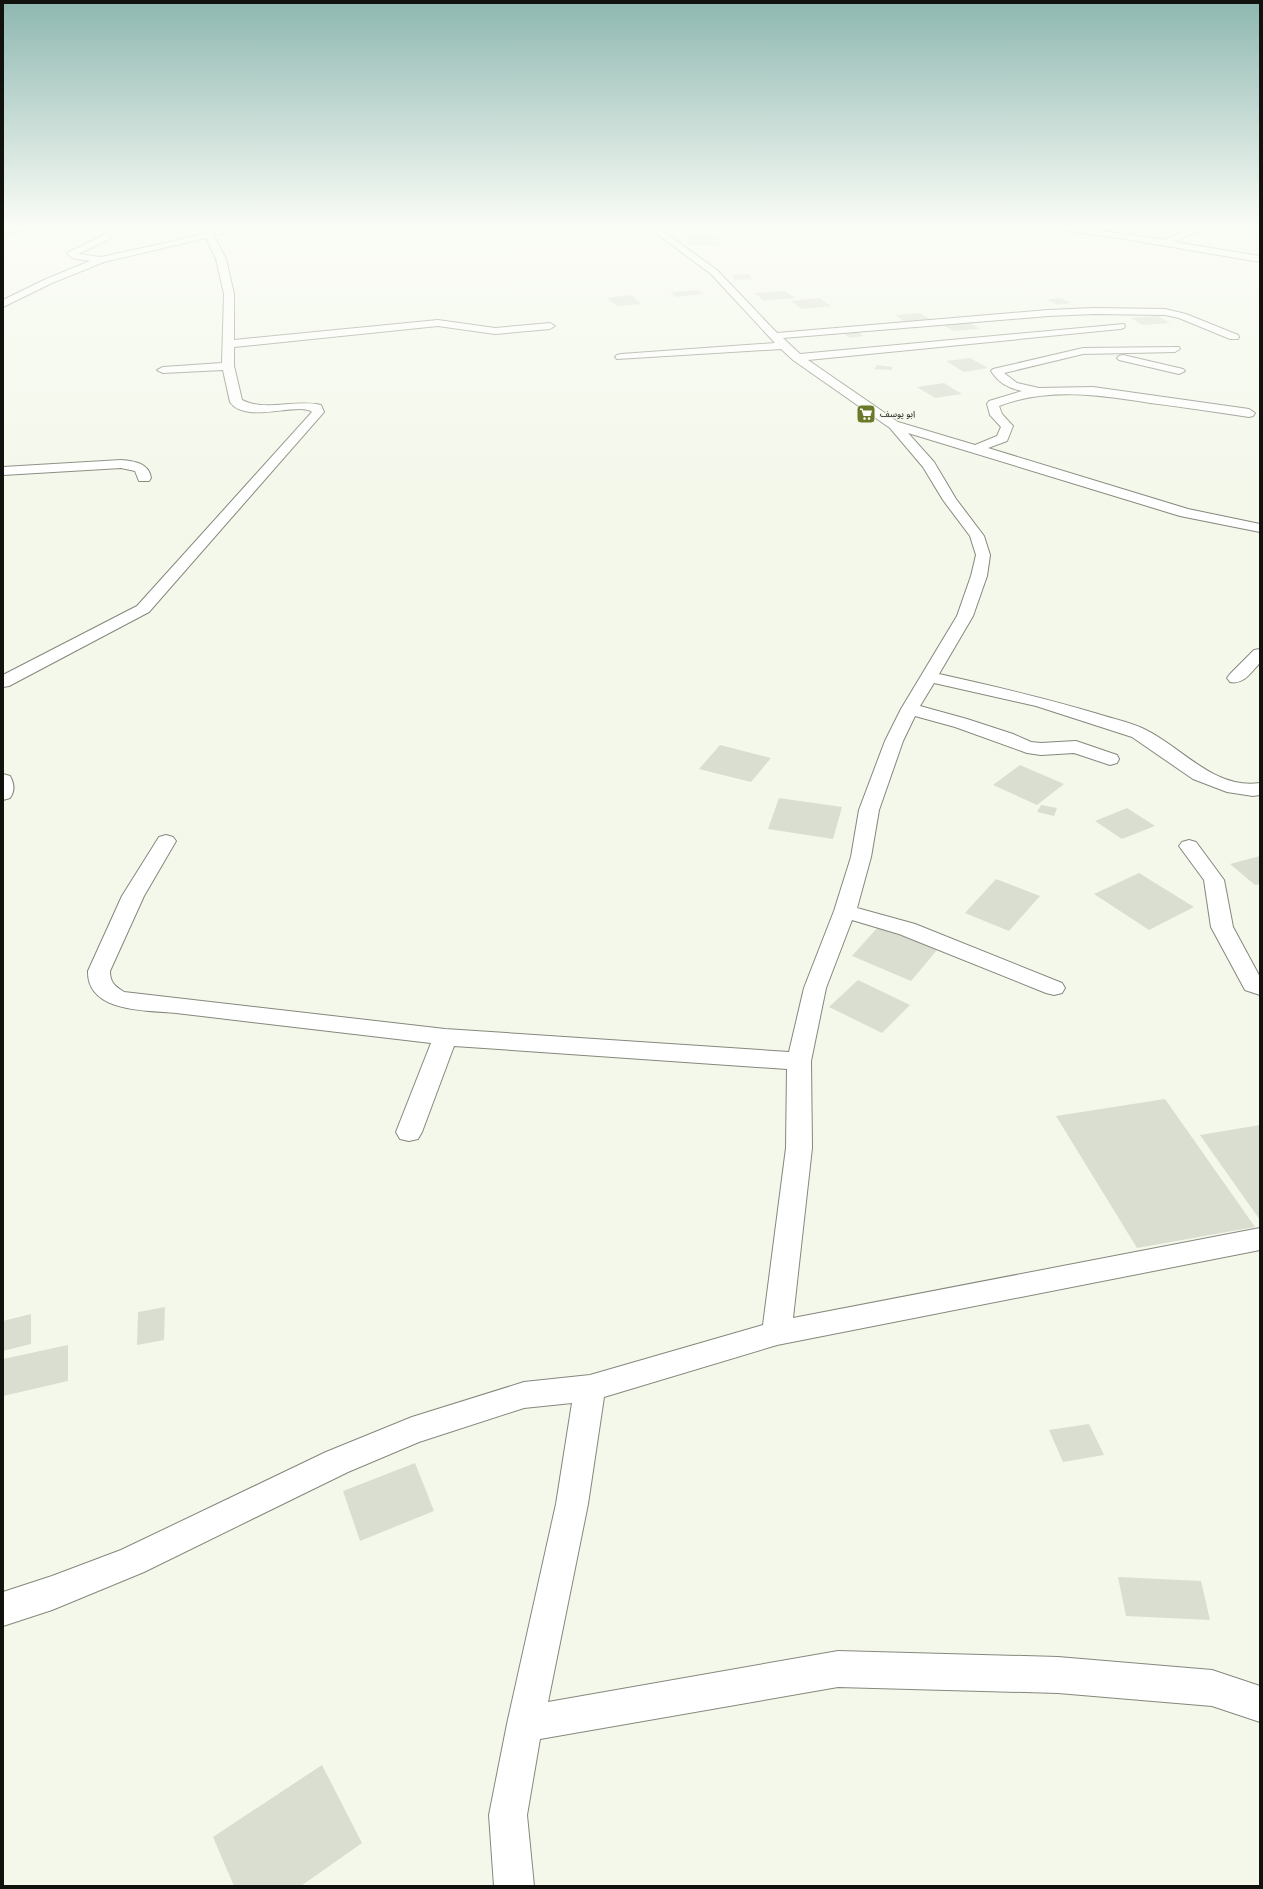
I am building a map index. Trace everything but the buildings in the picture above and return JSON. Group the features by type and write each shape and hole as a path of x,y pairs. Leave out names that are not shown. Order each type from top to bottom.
{"street":[{"path":"3,682 143,609 317,413 317,408 309,406 257,408 239,404 234,399 228,366 229,313"},
{"path":"755,313 783,346 894,426 930,465 950,500 977,536 984,555 976,587 965,616 910,709 894,741 869,810 861,857 845,911 815,988 799,1061 799,1148 777,1333"},
{"path":"774,336 1046,313"},
{"path":"1170,313 1182,316 1234,337"},
{"path":"762,323 777,322"},
{"path":"228,344 438,323 495,331 550,326"},
{"path":"798,358 1120,326"},
{"path":"621,357 783,346"},
{"path":"1036,391 1016,386 1002,380 997,371 1082,351 1175,348"},
{"path":"1103,351 1134,362 1179,371"},
{"path":"164,370 228,366"},
{"path":"1068,390 1109,381"},
{"path":"977,449 988,443 1003,438 1007,426 996,415 993,404 1011,396 1036,391 1093,391 1249,413"},
{"path":"894,426 977,449 1185,513 1260,528"},
{"path":"3,471 121,464 140,468 144,472 144,478"},
{"path":"1236,678 1260,654"},
{"path":"929,677 1041,702 1138,733 1200,775 1228,786 1253,790 1260,789"},
{"path":"910,709 974,727 1007,738 1027,747 1041,749 1076,747 1110,759"},
{"path":"3,780 3,794"},
{"path":"166,841 134,896 99,971 101,984 111,995 125,1001 176,1005 445,1037 799,1061"},
{"path":"1189,846 1208,869 1214,880 1222,927 1254,985 1260,988"},
{"path":"845,911 907,929 1054,988"},
{"path":"409,1132 445,1037"},
{"path":"3,1609 52,1593 132,1561 337,1462 412,1431 524,1395 590,1388 777,1333 1260,1239"},
{"path":"514,1886 508,1815 525,1724 572,1504 590,1388"},
{"path":"525,1724 838,1669 1058,1675 1212,1688 1260,1704"}],"place":[{"name":"ابو يوسف","path":"866,414"}]}
